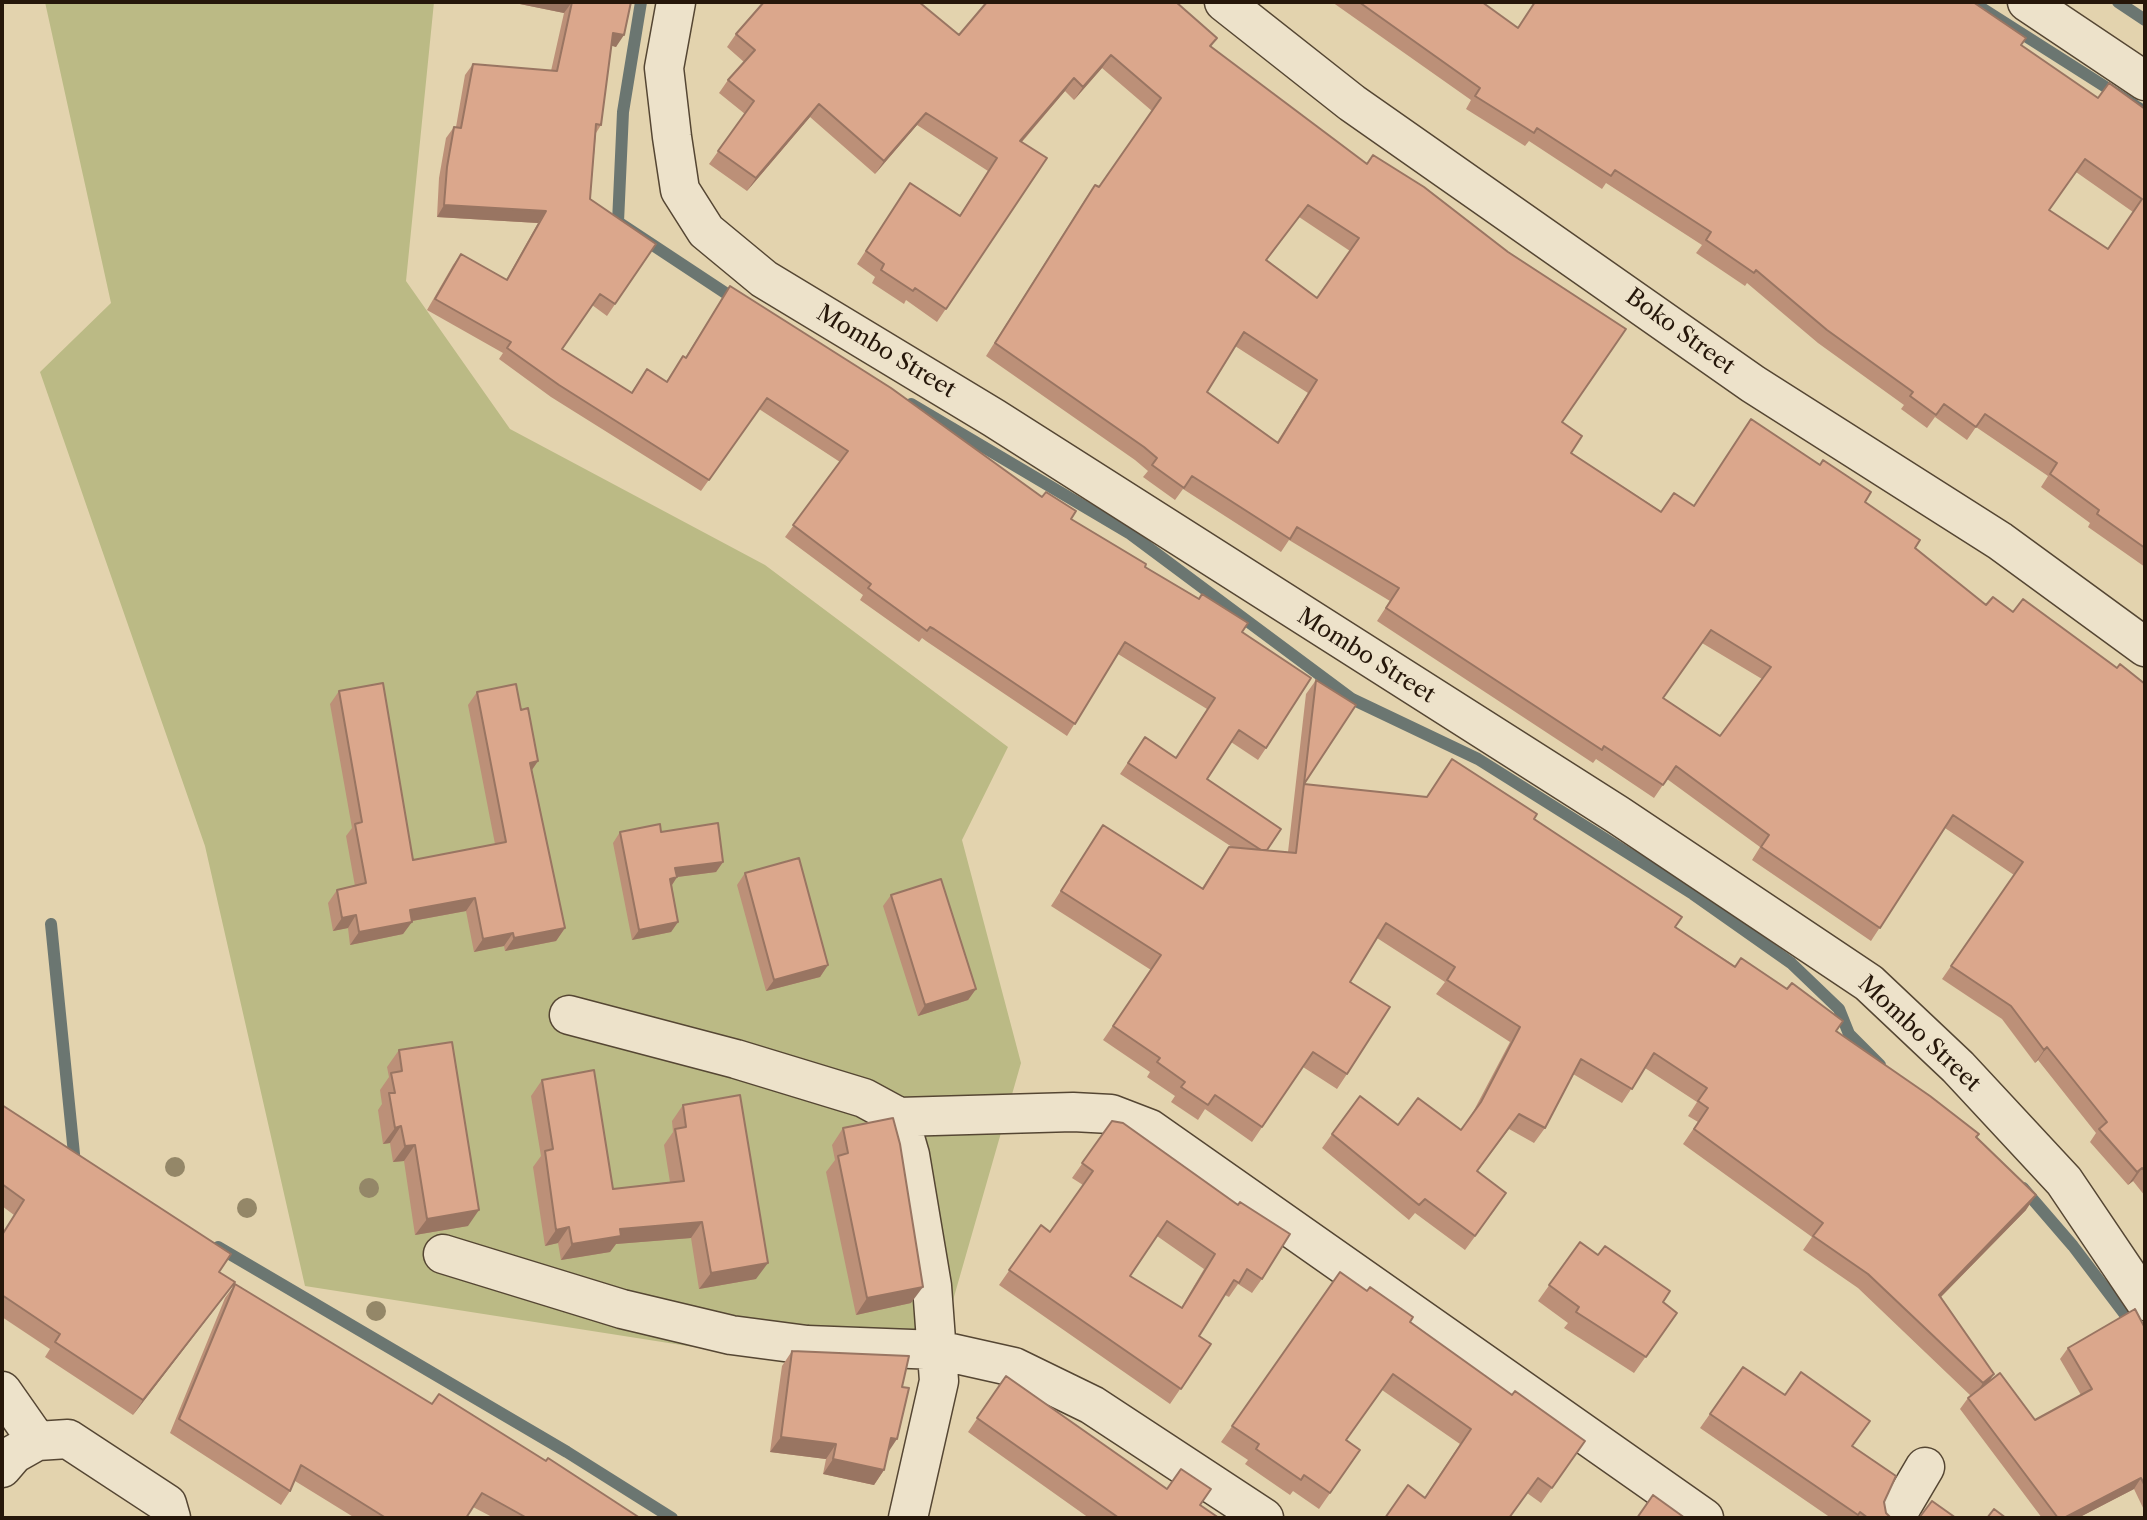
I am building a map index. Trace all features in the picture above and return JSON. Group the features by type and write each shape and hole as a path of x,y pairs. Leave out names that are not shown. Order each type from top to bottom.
{"street":[{"name":"Mombo Street","path":"676,2 664,68 672,137 680,190 706,231 764,279 994,418 1618,815 1869,983 1958,1067 2064,1181 2145,1301"},
{"name":"Boko Street","path":"1224,2 1352,103 1753,384 2000,541 2145,647"},
{"path":"2027,2 2145,81"},
{"path":"569,1015 736,1059 864,1098 899,1118 1086,1112 1111,1114 1150,1129 1703,1518"},
{"path":"899,1118 910,1155 932,1286 939,1381 908,1518"},
{"path":"443,1254 622,1309 731,1335 807,1345 938,1350 1014,1367 1092,1405 1264,1518"},
{"path":"2,1391 37,1441"},
{"path":"2,1468 14,1454 37,1441 68,1438 167,1504 171,1518"},
{"path":"1895,1518 1925,1467"}],"shaded area":[{"path":"45,2 434,2 406,281 510,429 765,565 1008,747 962,840 1021,1063 935,1363 777,1360 305,1286 205,846 40,372 111,303"}],"building":[{"path":"572,2 631,2 624,35 613,33 601,125 596,124 590,199 656,244 615,304 600,294 562,349 632,393 647,369 667,382 683,356 686,358 730,286 891,388 1042,497 1046,492 1076,511 1071,519 1199,599 1202,594 1248,623 1242,632 1311,678 1266,748 1239,730 1207,779 1281,829 1267,850 1261,850 1128,763 1145,737 1176,758 1215,698 1125,642 1075,724 934,629 930,627 927,631 868,588 871,584 793,525 848,451 767,398 709,480 559,385 507,348 511,342 435,299 461,254 507,280 546,211 444,205 447,167 454,127 461,128 473,64 557,71"},
{"path":"764,2 919,2 959,35 987,2 1176,2 1217,38 1210,46 1367,164 1373,155 1424,187 1508,252 1626,329 1562,422 1582,436 1571,453 1661,512 1674,493 1694,506 1751,419 1820,465 1823,460 1871,492 1865,502 1920,540 1915,548 1986,605 1993,597 2013,612 2023,599 2117,668 2120,664 2145,684 2145,1171 2142,1168 2137,1172 2099,1129 2107,1122 2047,1047 2044,1050 2011,1006 1951,966 2023,862 1953,815 1880,928 1761,847 1769,835 1676,766 1663,785 1604,746 1602,750 1386,608 1399,588 1297,527 1290,539 1192,476 1184,488 1152,465 1157,458 1144,447 995,343 1095,185 1099,187 1161,98 1111,55 1083,87 1074,78 1020,141 1047,158 946,309 881,270 884,264 866,251 910,183 960,216 997,158 926,113 884,161 819,104 756,178 718,151 754,101 728,80 755,50 736,34","holes":["1308,205 1359,238 1317,298 1266,260","1244,332 1317,380 1278,443 1207,392","1711,630 1771,667 1720,736 1663,698"]},
{"path":"1359,2 1482,2 1518,28 1535,2 1973,2 2026,38 2021,45 2098,98 2109,83 2145,109 2145,548 2097,514 2099,510 2050,474 2057,463 1985,414 1976,427 1944,404 1936,415 1910,396 1913,392 1827,330 1756,270 1754,273 1706,240 1711,232 1615,170 1611,176 1537,128 1534,133 1475,96 1480,88","holes":["2085,159 2142,199 2108,249 2049,210"]},
{"path":"1316,680 1356,705 1304,784 1427,797 1452,759 1537,814 1534,819 1682,917 1675,927 1735,967 1741,958 1787,989 1792,983 1843,1021 1836,1031 1930,1096 1979,1134 1976,1137 2036,1195 1939,1295 1994,1374 1983,1383 1868,1274 1813,1236 1823,1223 1694,1129 1708,1108 1698,1101 1707,1088 1654,1053 1632,1089 1581,1059 1545,1128 1519,1114 1477,1171 1506,1193 1475,1236 1425,1199 1419,1205 1332,1134 1360,1096 1398,1125 1418,1098 1461,1130 1481,1102 1520,1027 1447,980 1455,967 1386,923 1350,982 1390,1007 1347,1074 1313,1052 1262,1127 1215,1095 1208,1105 1181,1087 1185,1082 1157,1062 1160,1058 1113,1026 1161,955 1061,891 1103,825 1203,889 1229,847 1296,853"},
{"path":"383,683 413,860 506,842 477,692 516,684 521,710 528,708 538,761 530,763 565,928 514,938 513,933 483,939 475,898 410,910 412,922 359,932 356,915 342,918 337,890 366,883 355,824 362,822 339,691"},
{"path":"718,823 723,862 675,868 677,877 670,879 678,922 639,930 620,832 660,824 661,832"},
{"path":"799,858 828,965 774,980 745,873"},
{"path":"941,879 976,989 925,1005 891,895"},
{"path":"452,1042 479,1210 427,1219 415,1145 405,1146 401,1126 395,1128 389,1093 395,1093 391,1073 402,1071 399,1050"},
{"path":"594,1070 613,1189 684,1181 675,1129 686,1127 683,1105 740,1095 768,1263 711,1273 702,1222 620,1229 621,1236 572,1244 569,1227 556,1230 545,1151 553,1149 542,1080"},
{"path":"2,1105 231,1254 219,1272 235,1282 143,1400 55,1342 60,1334 2,1295 2,1235 24,1200 2,1184"},
{"path":"893,1118 900,1144 923,1287 867,1298 838,1156 848,1153 843,1128"},
{"path":"1112,1121 1123,1123 1238,1205 1240,1202 1290,1234 1262,1279 1247,1269 1239,1283 1234,1280 1199,1336 1211,1344 1181,1389 1009,1270 1041,1225 1050,1232 1093,1171 1082,1163","holes":["1167,1221 1215,1254 1182,1308 1130,1276"]},
{"path":"1580,1242 1598,1255 1605,1246 1670,1291 1663,1302 1677,1313 1646,1357 1576,1312 1579,1307 1549,1285"},
{"path":"1340,1272 1367,1291 1370,1287 1413,1317 1410,1322 1512,1395 1515,1391 1585,1441 1552,1488 1538,1478 1509,1518 1385,1518 1408,1485 1425,1498 1471,1429 1393,1374 1346,1440 1360,1450 1330,1493 1304,1475 1301,1480 1256,1449 1259,1444 1232,1426"},
{"path":"235,1284 432,1404 439,1394 546,1461 548,1458 640,1518 527,1518 482,1493 466,1518 386,1518 301,1465 290,1491 179,1419"},
{"path":"2135,1309 2145,1328 2145,1486 2141,1478 2064,1518 2058,1518 1968,1398 2000,1373 2035,1420 2092,1389 2068,1348"},
{"path":"792,1351 909,1356 902,1387 909,1388 897,1439 891,1438 884,1470 833,1459 836,1444 781,1437"},
{"path":"1743,1367 1785,1395 1801,1372 1870,1421 1852,1446 1896,1476 1884,1502 1886,1513 1891,1518 1868,1518 1860,1512 1858,1515 1710,1414"},
{"path":"1006,1376 1167,1489 1181,1469 1211,1489 1200,1505 1219,1518 1119,1518 977,1418"},
{"path":"1653,1495 1685,1518 1637,1518"},
{"path":"1932,1501 1956,1518 1919,1518"},
{"path":"1994,1509 2006,1518 1987,1518"}],"waterway":[{"path":"641,2 623,112 618,222 739,302"},
{"path":"1972,2 2145,112"},
{"path":"2118,2 2145,20"},
{"path":"911,404 1129,533 1352,699 1478,759 1693,894 1791,963 1839,1009 1849,1034 1880,1065"},
{"path":"51,924 75,1164 79,1166"},
{"path":"2023,1188 2073,1246 2145,1341"},
{"path":"218,1247 567,1452 672,1518"}]}
